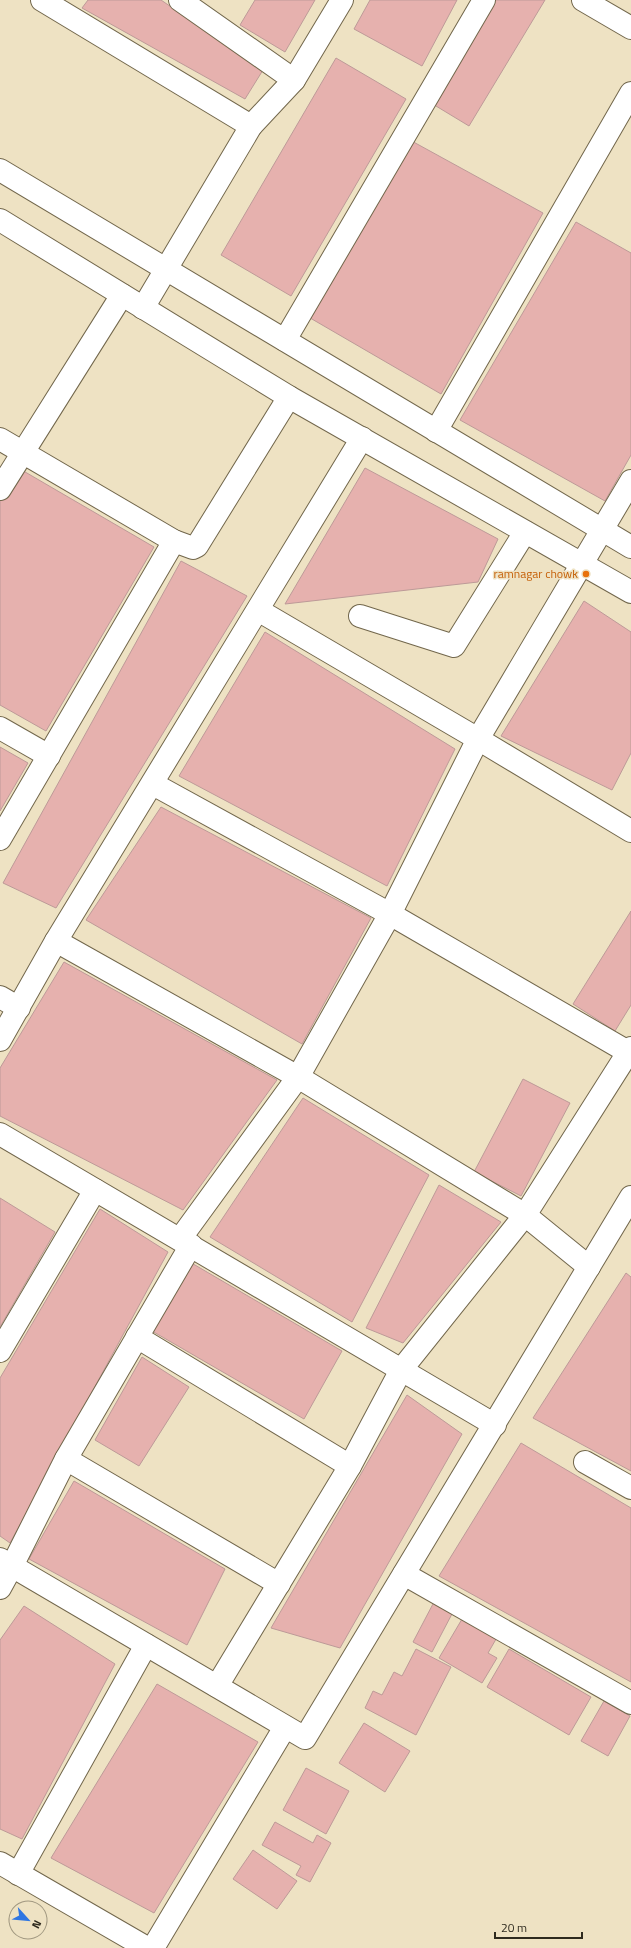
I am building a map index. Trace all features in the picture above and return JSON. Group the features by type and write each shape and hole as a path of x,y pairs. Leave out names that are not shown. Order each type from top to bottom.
{"street":[{"path":"42,0 251,126"},
{"path":"180,0 294,80"},
{"path":"143,308 251,126 294,80 342,0"},
{"path":"285,340 484,0"},
{"path":"583,0 631,28"},
{"path":"436,430 631,93"},
{"path":"0,170 631,547"},
{"path":"0,220 289,397 631,592"},
{"path":"0,489 122,295"},
{"path":"0,439 174,541 193,548 197,546 289,397"},
{"path":"0,1040 56,942 362,438"},
{"path":"0,1588 6,1563 137,1337 186,1242 298,1077 390,914 478,739 631,481"},
{"path":"360,616 454,646 526,532"},
{"path":"0,839 174,541"},
{"path":"258,610 631,831"},
{"path":"0,728 49,756"},
{"path":"153,784 390,914 629,1050 525,1215 401,1370 350,1466 217,1686"},
{"path":"56,942 298,1077 525,1215 589,1267"},
{"path":"0,997 19,1008"},
{"path":"0,1134 495,1425"},
{"path":"0,1351 95,1190"},
{"path":"6,1563 305,1738 631,1197"},
{"path":"137,1337 350,1466"},
{"path":"66,1459 279,1584"},
{"path":"585,1462 631,1488"},
{"path":"404,1574 631,1703"},
{"path":"146,1645 9,1868 147,1948"},
{"path":"153,1948 285,1727"}],"building":[{"path":"88,0 161,0 263,70 245,99 82,8"},
{"path":"255,0 315,0 285,52 240,25"},
{"path":"370,0 457,0 422,66 354,29"},
{"path":"493,0 545,0 469,126 431,103"},
{"path":"336,58 406,99 291,296 221,255"},
{"path":"408,139 543,213 441,394 305,315"},
{"path":"576,222 631,253 631,455 605,501 460,420"},
{"path":"365,468 498,539 478,582 285,604"},
{"path":"20,469 154,547 46,731 0,705 0,500"},
{"path":"181,561 247,596 56,908 3,883"},
{"path":"584,601 631,632 631,753 612,790 501,736"},
{"path":"265,632 455,749 387,886 179,776"},
{"path":"0,747 28,763 0,811"},
{"path":"161,807 371,918 302,1044 86,920"},
{"path":"631,911 631,1005 615,1031 573,1004"},
{"path":"64,962 277,1080 183,1210 0,1116 0,1068"},
{"path":"523,1079 570,1103 521,1196 474,1172"},
{"path":"303,1098 429,1175 352,1322 210,1237"},
{"path":"439,1185 501,1222 403,1343 366,1328"},
{"path":"0,1198 55,1232 0,1327"},
{"path":"100,1209 168,1252 10,1543 0,1536 0,1378"},
{"path":"183,1258 342,1351 304,1419 152,1331"},
{"path":"626,1273 631,1277 631,1471 533,1418"},
{"path":"142,1357 189,1387 139,1466 95,1440"},
{"path":"407,1395 462,1434 340,1648 271,1628"},
{"path":"521,1443 631,1508 631,1682 439,1576"},
{"path":"74,1481 225,1569 187,1645 29,1559"},
{"path":"434,1602 453,1612 432,1652 413,1642"},
{"path":"24,1606 115,1664 22,1839 0,1829 0,1640"},
{"path":"465,1614 499,1634 488,1653 497,1658 482,1683 439,1658"},
{"path":"416,1649 451,1667 416,1735 365,1708 373,1691 382,1695 394,1672 402,1676"},
{"path":"509,1649 591,1697 569,1735 487,1687"},
{"path":"157,1684 258,1742 154,1913 51,1858"},
{"path":"604,1701 630,1716 608,1756 581,1741"},
{"path":"364,1723 410,1751 385,1792 339,1763"},
{"path":"306,1768 349,1791 326,1834 283,1810"},
{"path":"275,1822 313,1843 317,1835 331,1843 310,1882 296,1875 301,1866 262,1845"},
{"path":"253,1850 297,1881 277,1909 233,1879"}],"place":[{"name":"ramnagar chowk","path":"586,574"}]}
